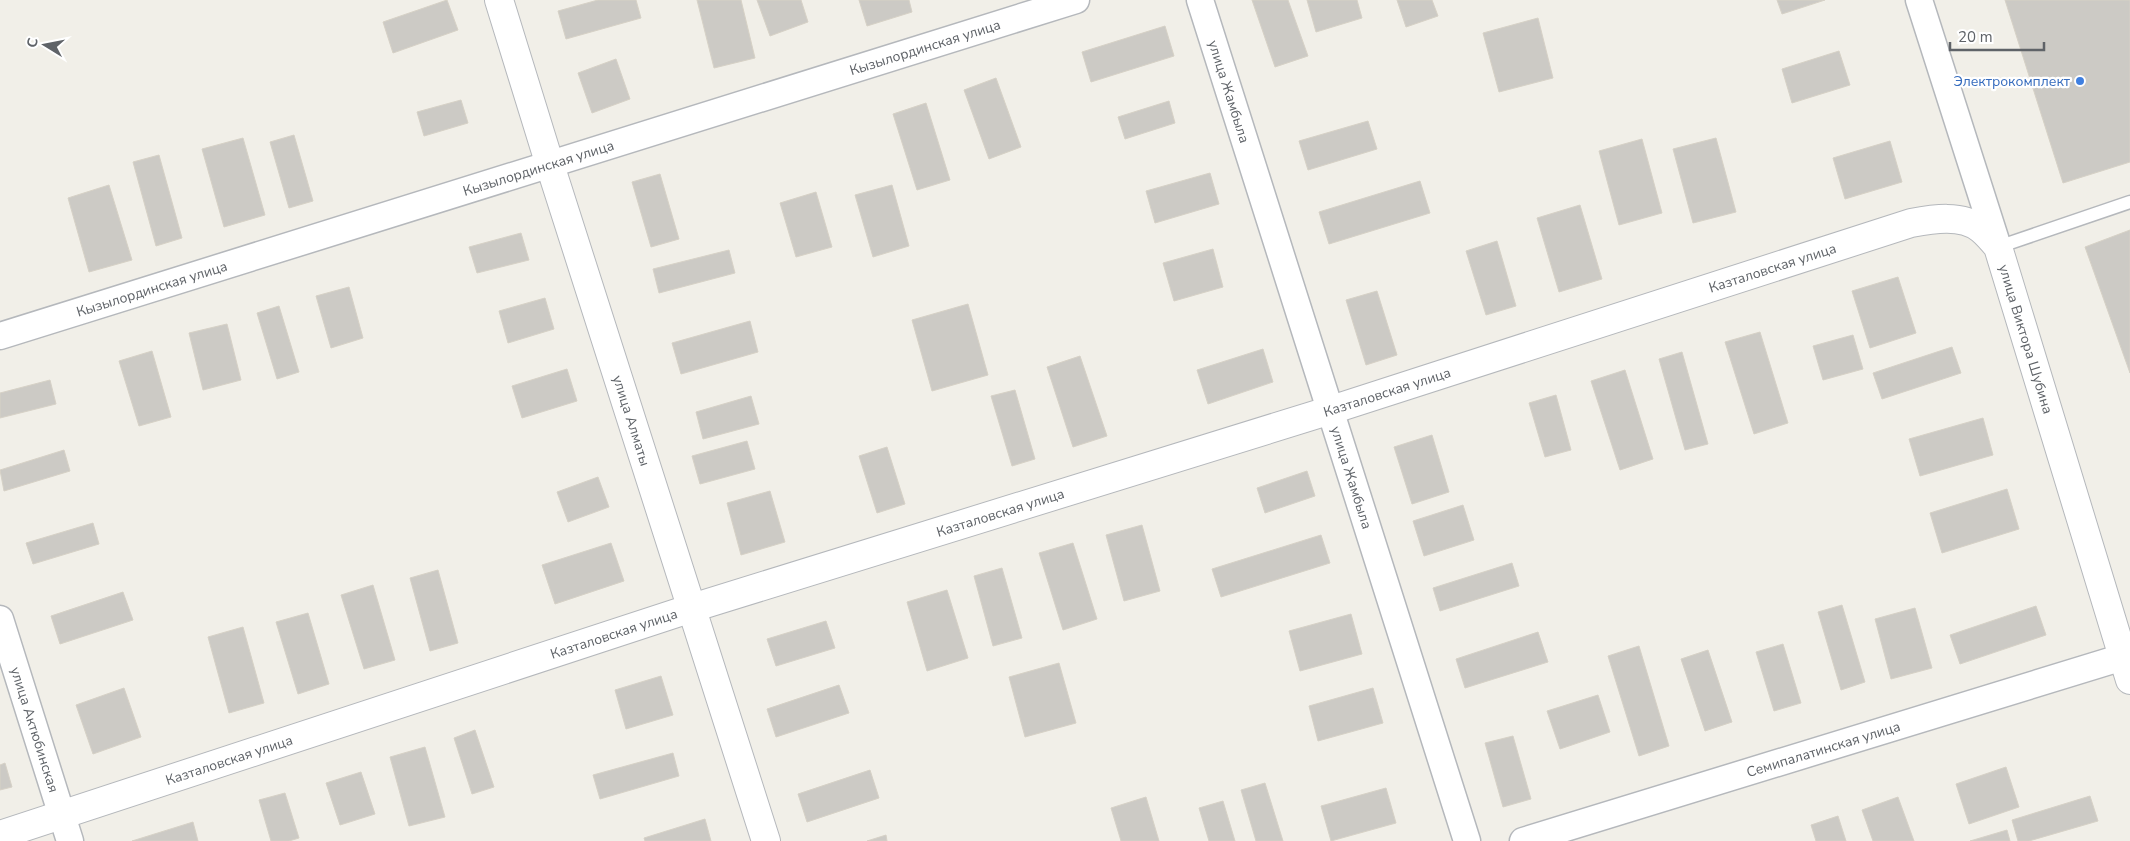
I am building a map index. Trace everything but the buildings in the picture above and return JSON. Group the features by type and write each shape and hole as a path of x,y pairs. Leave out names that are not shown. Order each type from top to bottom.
{"street":[{"name":"улица Алматы","path":"499,0 766,841"},
{"name":"Кызылординская улица","path":"0,336 1076,0"},
{"name":"улица Жамбыла","path":"1200,0 1467,841"},
{"name":"улица Виктора Шубина","path":"1919,0 1998,247 2126,669"},
{"name":"Казталовская улица","path":"0,836 66,828 692,608 1331,410 1910,223 1932,219 1960,220 1980,228 1998,247"},
{"name":"улица Актюбинская","path":"0,619 66,828"},
{"name":"Семипалатинская улица","path":"1523,841 2126,669"}],"lane":[{"path":"1998,247 2130,202"}],"place":[{"name":"Электрокомплект","path":"2080,81"}]}
